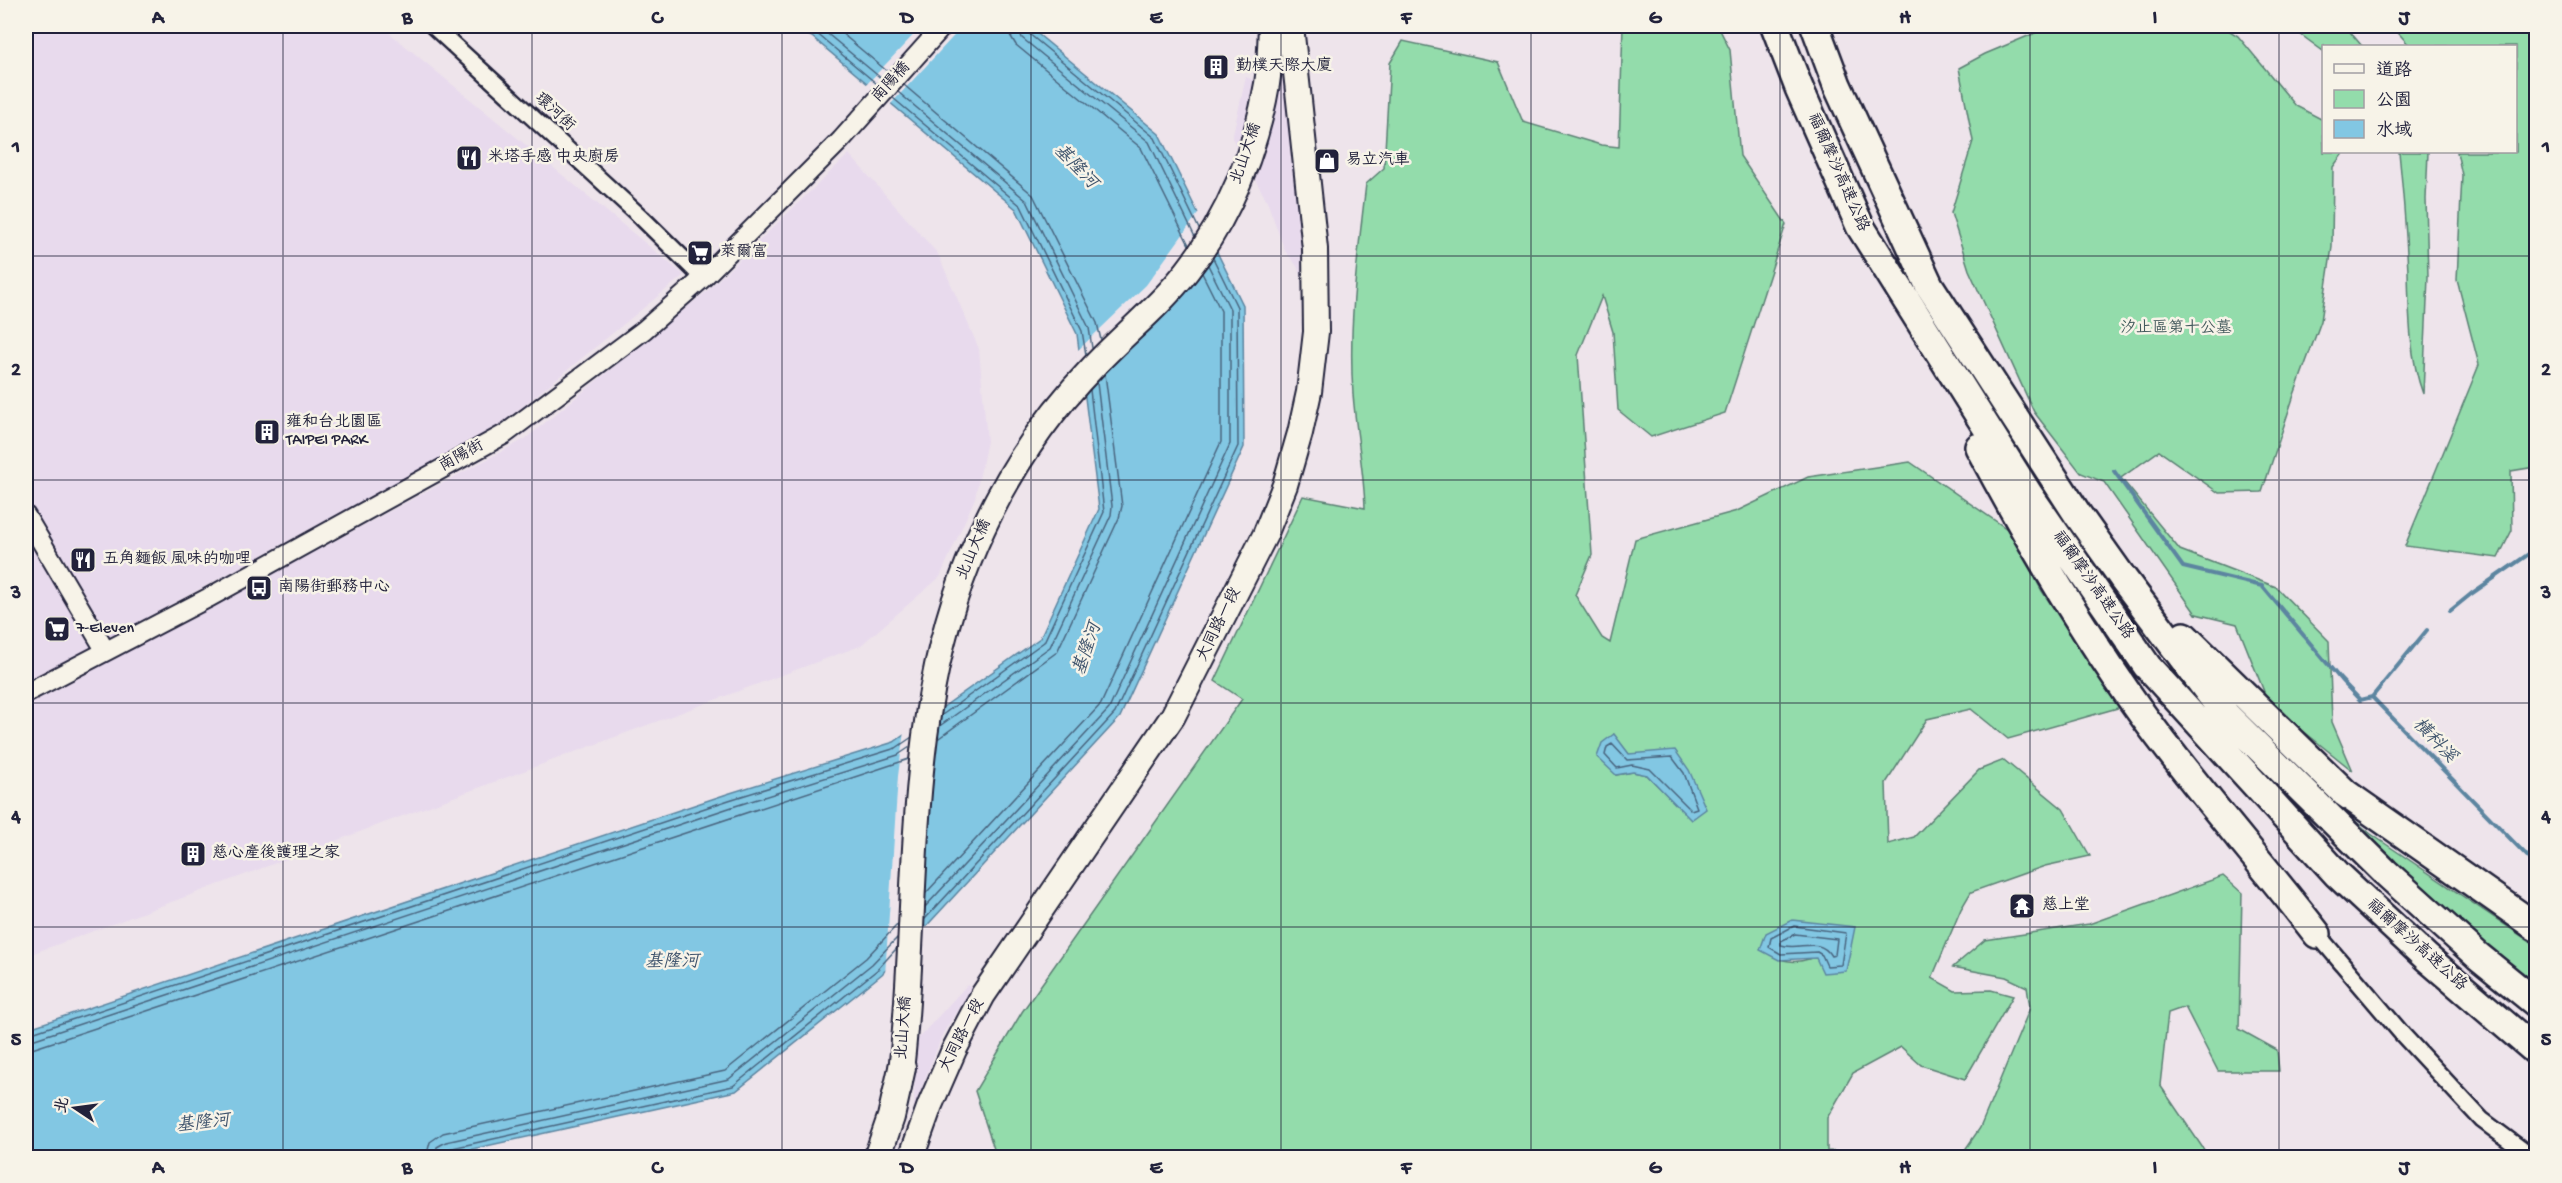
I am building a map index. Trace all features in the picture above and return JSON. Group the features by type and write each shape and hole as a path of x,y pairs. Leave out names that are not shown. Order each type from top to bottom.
{"highway":[{"name":"福爾摩沙高速公路","path":"1775,26 1799,88 1860,226 1878,258 2029,495 2147,666 2337,874 2427,958 2536,1051"},
{"name":"福爾摩沙高速公路","path":"1815,26 1837,85 1929,285 2078,515 2122,577 2226,715 2385,872 2478,956 2536,1003"},
{"path":"1878,258 2030,542 2075,614 2142,714 2220,817 2317,934"},
{"path":"2122,577 2345,793 2536,927"},
{"path":"877,1158 891,1117 902,1068"}],"main road":[{"name":"北山大橋","path":"887,1158 895,1129 902,1068 924,743 933,679 943,637 968,563 993,508 1035,437 1092,368 1156,305 1187,270 1219,224 1242,174 1257,128 1267,82 1271,26"},
{"name":"大同路一段","path":"911,1158 946,1068 983,995 1173,716 1265,535 1285,485 1309,392 1316,332 1315,249 1291,26"}],"street":[{"name":"環河街","path":"433,26 642,218 703,278"},
{"name":"南陽橋","path":"841,140 943,26"},
{"name":"南陽街","path":"26,693 208,598 505,434 644,330 703,278 841,140"},
{"path":"26,516 105,650"},
{"path":"2317,934 2403,1035 2482,1120 2533,1158"}],"shaded area":[{"path":"26,26 381,26 684,275 496,428 71,659 26,680"},
{"path":"1285,71 1307,290 1297,266 1285,251 1267,201 1232,138 1246,77 1279,89"},
{"path":"849,154 938,254 979,349 987,441 975,498 940,577 860,646 26,956 26,706 525,439 708,290"},
{"path":"967,985 973,989 943,1033 914,1108 915,1042"}],"green space":[{"path":"1623,26 1718,26 1730,50 1740,156 1786,224 1725,413 1651,437 1618,410 1613,332 1602,296 1578,355 1592,555 1575,595 1602,638 1610,643 1635,539 1737,511 1808,477 1910,462 2010,531 2042,591 2121,707 2008,739 1971,709 1927,719 1886,783 1888,844 1914,837 1979,770 2004,760 2063,809 2090,856 2045,866 1971,892 1961,909 1932,978 1955,991 1991,990 2013,996 1965,1079 1921,1065 1901,1047 1853,1073 1827,1118 1827,1151 1913,1157 994,1157 996,1155 975,1091 1022,1012 1242,699 1215,681 1303,496 1365,508 1353,394 1352,342 1355,289 1366,184 1384,168 1390,63 1403,41 1498,62 1523,122 1601,145 1619,147","holes":["1614,735 1629,754 1691,819 1647,775 1633,772 1616,775","1855,927 1824,951 1803,961 1779,959 1766,952"]},
{"name":"汐止區第十公墓","path":"2052,26 2222,26 2238,36 2296,106 2322,119 2322,153 2343,153 2333,167 2332,247 2321,321 2262,492 2219,493 2159,451 2121,478 2180,550 2276,587 2329,641 2332,722 2353,771 2302,730 2265,694 2237,624 2196,614 2104,482 2081,473 2034,412 1969,270 1951,213 1973,141 1959,68 1985,54"},
{"path":"2289,26 2345,26 2361,45 2322,45 2322,50"},
{"path":"2392,26 2536,26 2536,463 2535,467 2511,471 2512,530 2498,558 2405,546 2479,365 2457,280 2462,175 2457,153 2517,153 2517,45 2409,45"},
{"path":"2399,153 2428,153 2426,199 2428,277 2423,394 2415,364 2411,333"},
{"path":"2316,788 2371,834 2536,946 2536,988 2428,894"},
{"path":"2223,876 2242,893 2239,1029 2277,1050 2279,1071 2218,1071 2185,1007 2168,1013 2160,1085 2209,1157 1960,1157 1980,1128 2030,1008 2027,987 2006,977 1953,967 1985,940 2089,924"}],"water":[{"name":"基隆河","path":"788,26 1028,26 1159,134 1243,305 1244,447 1120,717 882,974 736,1091 436,1157 26,1157 26,1029 727,794 894,742 1040,638 1099,509 1077,334 1016,209 812,37"},
{"path":"1614,734 1629,754 1675,750 1689,770 1706,809 1691,820 1647,775 1633,772 1616,775 1597,757 1602,743"},
{"path":"1792,920 1855,927 1846,971 1823,973 1816,958 1779,960 1760,950 1766,933"}],"pier":[{"path":"922,26 963,26 889,106 865,86"},
{"path":"1200,211 1214,240 1082,394 1076,352 1146,285"},
{"path":"928,714 911,947 885,975 898,776 904,731"}],"waterway":[{"path":"2114,471 2183,567 2262,586 2360,700 2372,697"},
{"name":"橫科溪","path":"2450,611 2536,549"},
{"name":"橫科溪","path":"2427,630 2372,697 2536,865"}],"place":[{"name":"勤樸天際大廈","path":"1216,67"},
{"name":"米塔手感 中央廚房","path":"469,158"},
{"name":"易立汽車","path":"1327,161"},
{"name":"萊爾富","path":"700,253"},
{"name":"雍和台北園區 TAIPEI PARK","path":"267,432"},
{"name":"五角麵飯 風味的咖哩","path":"83,560"},
{"name":"南陽街郵務中心","path":"259,588"},
{"name":"7-Eleven","path":"57,629"},
{"name":"慈心產後護理之家","path":"193,854"},
{"name":"慈上堂","path":"2022,906"}]}
